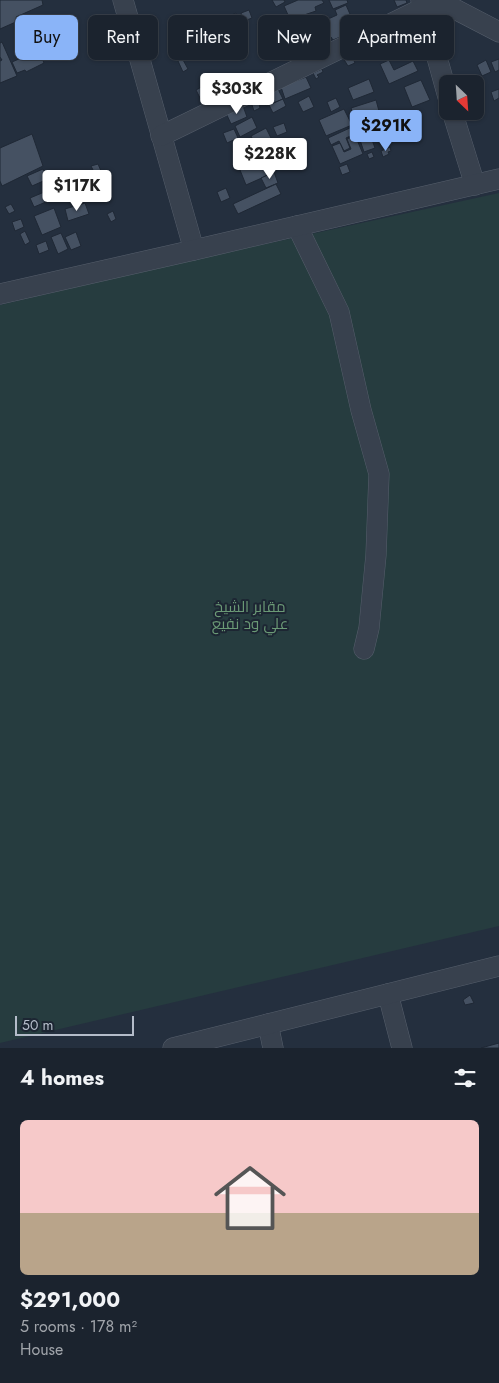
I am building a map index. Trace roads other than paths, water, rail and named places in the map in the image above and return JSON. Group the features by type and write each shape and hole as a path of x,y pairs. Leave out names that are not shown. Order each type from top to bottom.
{"street":[{"path":"122,0 194,250"},
{"path":"161,136 422,4 446,5 499,32"},
{"path":"422,4 442,75"},
{"path":"455,120 475,185"},
{"path":"0,294 499,179"},
{"path":"297,226 339,312 361,410 379,474 376,555 369,628 364,649"},
{"path":"173,1048 499,966"},
{"path":"388,994 402,1048"},
{"path":"268,1024 274,1048"}],"park label":[{"name":"مقابر الشيخ علي ود نفيع","path":"250,616"}]}
